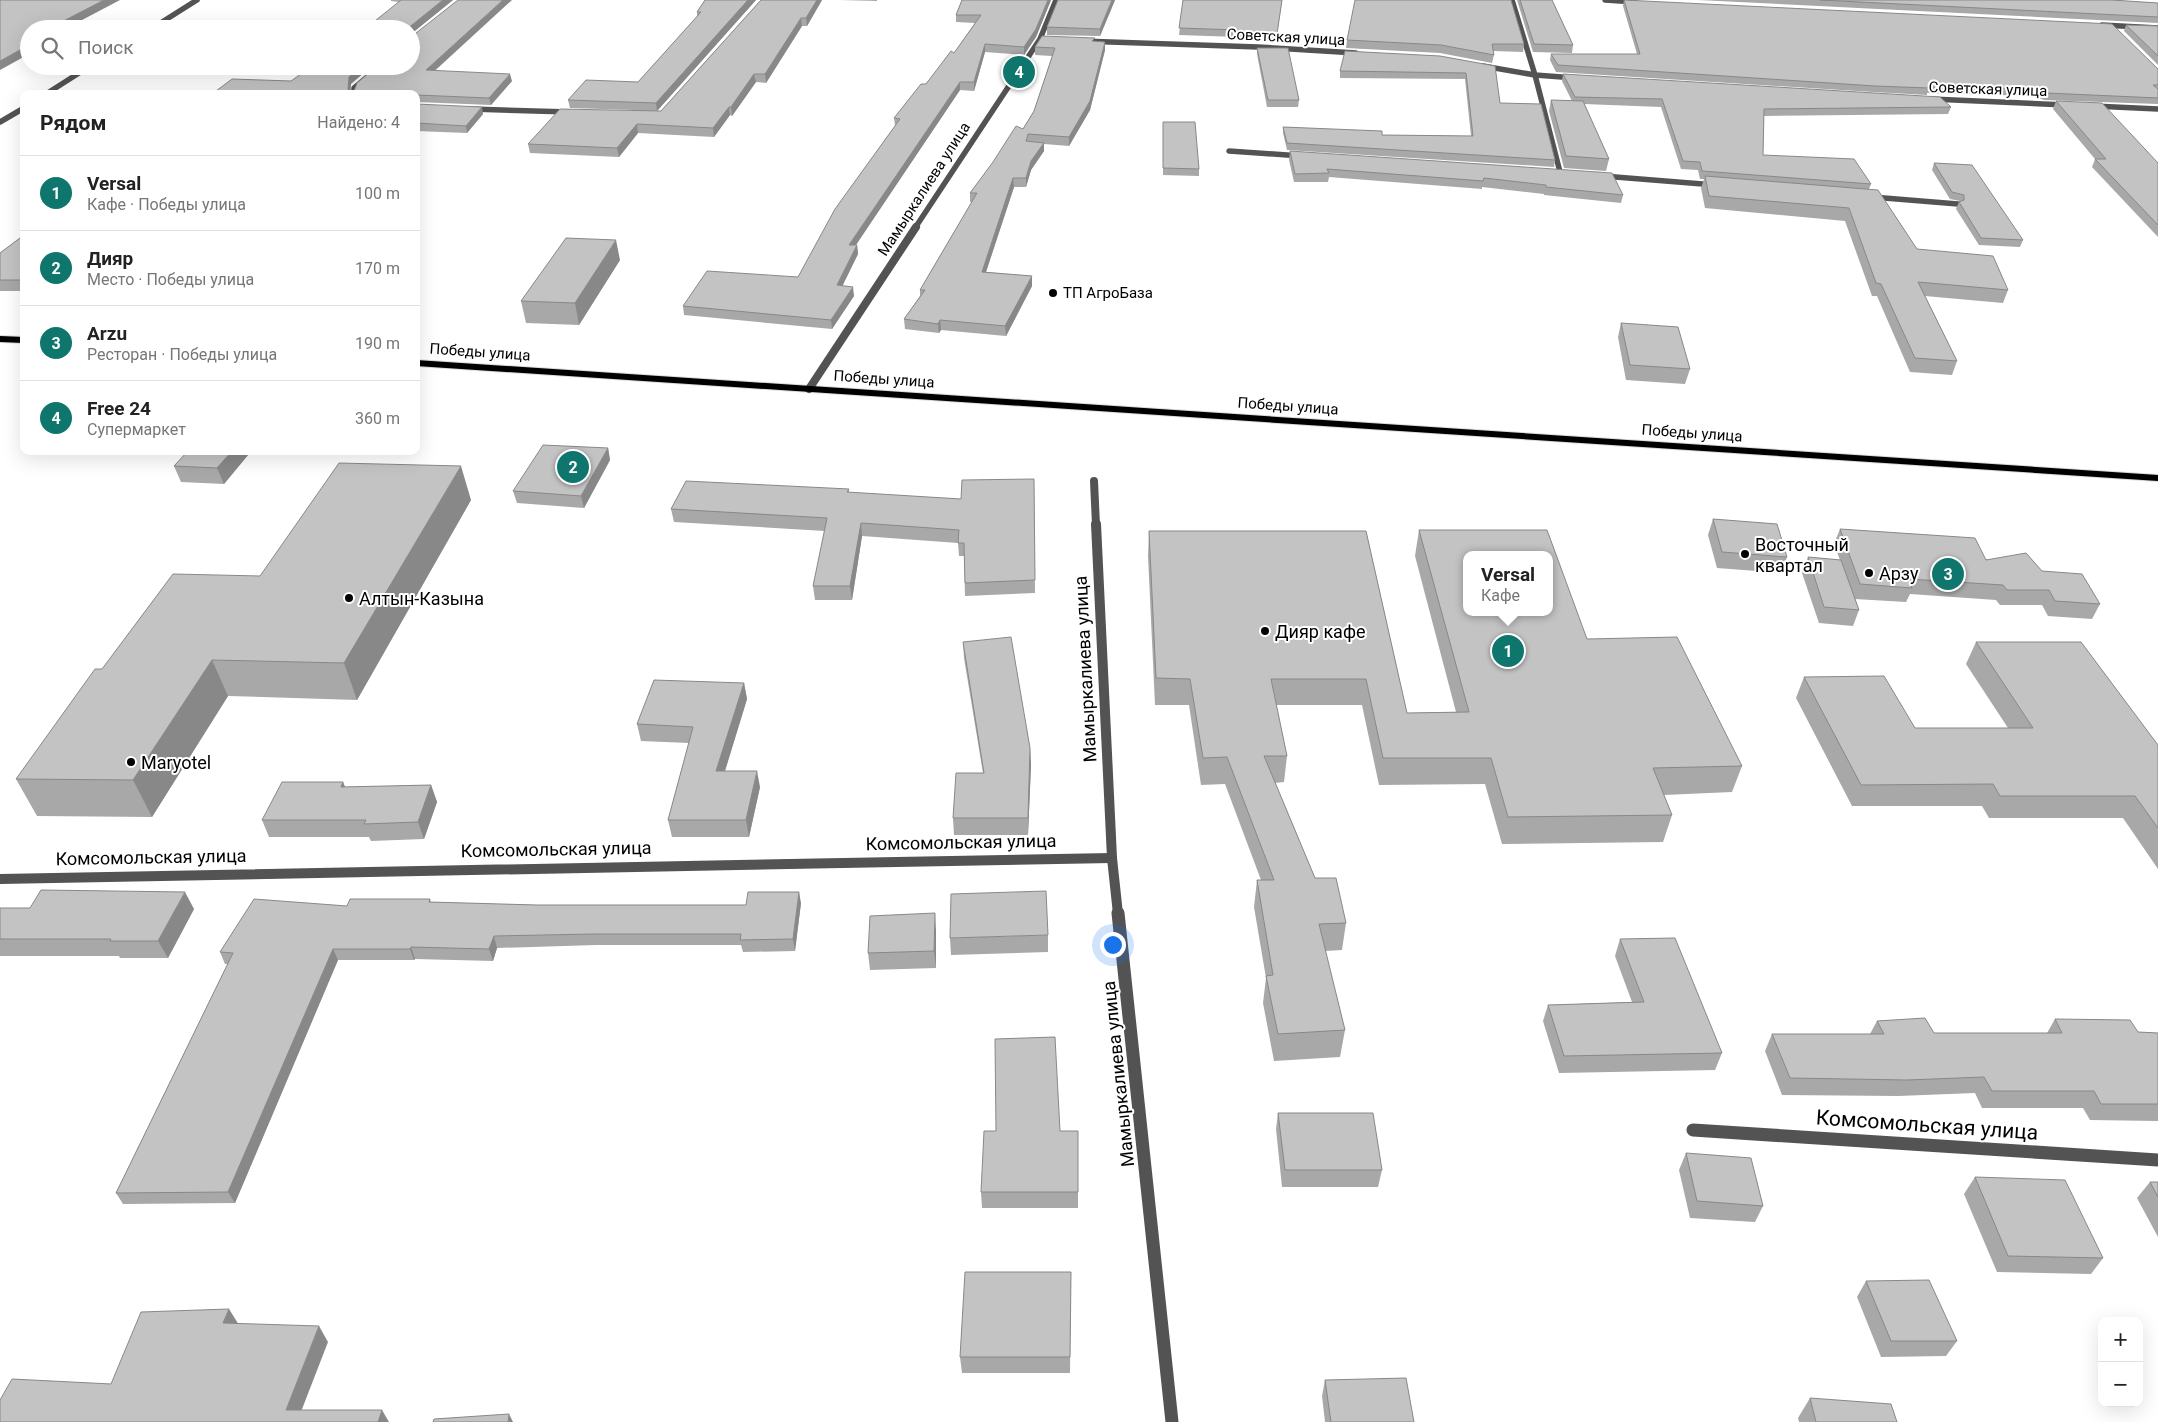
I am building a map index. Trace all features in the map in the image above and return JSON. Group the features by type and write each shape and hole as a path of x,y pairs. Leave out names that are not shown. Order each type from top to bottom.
{"main road":[{"path":"0,339 20,340"},
{"name":"Победы улица","path":"420,363 2158,478"}],"street":[{"path":"165,20 197,0"},
{"name":"Мамыркалиева улица","path":"809,389 1040,39 1056,0"},
{"path":"1512,0 1535,76 1560,172"},
{"path":"1605,0 1645,2"},
{"path":"2092,25 2158,28"},
{"path":"2112,26 2119,32"},
{"path":"1040,39 1050,40"},
{"name":"Советская улица","path":"1070,40 1364,53"},
{"path":"1478,65 1535,76 1584,79"},
{"path":"52,90 76,75"},
{"path":"354,90 369,75"},
{"name":"Советская улица","path":"1922,99 2070,105"},
{"path":"2089,106 2158,109"},
{"path":"465,109 582,113"},
{"path":"0,122 20,110"},
{"path":"1229,151 1307,156"},
{"path":"1550,172 1570,173"},
{"path":"1600,176 1719,185"},
{"path":"1868,197 1958,204"},
{"name":"Мамыркалиева улица","path":"1094,481 1112,858 1172,1422"},
{"name":"Комсомольская улица","path":"0,879 1112,858"},
{"name":"Комсомольская улица","path":"1693,1130 2158,1160"}],"building":[{"path":"0,0 104,0 65,20 20,20 20,50 0,61"},
{"path":"401,0 443,0 418,20 376,20"},
{"path":"458,0 503,0 426,70 510,74 489,98 420,95 420,90 354,90 357,83 366,75 420,75 420,30"},
{"path":"705,0 748,0 656,103 568,100 586,80 638,82 701,12 697,12"},
{"path":"761,0 817,0 806,18 801,18 765,74 754,74 731,107 729,107 713,128 637,124 617,148 528,144 560,109 661,111"},
{"path":"962,0 1048,0 1036,29 1024,47 985,44 974,82 960,82 849,245 857,245 837,285 853,287 831,320 683,306 707,271 798,277 835,209 900,119 894,118 921,84 926,84 951,51 954,53 981,15 956,15"},
{"path":"1058,0 1112,0 1100,29 1047,27"},
{"path":"1183,0 1282,0 1277,34 1238,32 1238,30 1179,28"},
{"path":"1355,0 1511,0 1524,44 1492,44 1494,55 1441,45 1347,40"},
{"path":"1520,0 1552,0 1573,45 1534,44"},
{"path":"1624,0 2112,24 2158,69 2158,85 2153,85 2158,89 2158,98 2047,93 2036,89 1875,86 1558,65 1551,54 1640,54"},
{"path":"1820,0 2112,0 2158,3 2158,17"},
{"path":"2126,25 2158,26 2158,56"},
{"path":"1042,36 1095,38 1092,41 1105,42 1090,101 1069,137 1028,134 1026,141 1044,143 1031,161 1026,178 1013,178 982,272 1032,276 1005,326 940,320 938,324 904,319 925,290 920,290 977,193 970,193 1016,126 1023,129 1034,111 1055,48 1035,47"},
{"path":"1257,48 1288,48 1299,100 1268,100"},
{"path":"1345,51 1440,56 1495,66 1500,103 1541,104 1555,160 1287,143 1283,127 1382,131 1382,135 1473,136 1466,73 1340,71"},
{"path":"1563,74 1940,97 1951,107 1764,109 1763,155 1854,159 1871,184 1702,171 1700,162 1683,161 1662,99 1575,97"},
{"path":"300,75 351,75 349,77 348,89 351,90 217,90 232,79 291,81"},
{"path":"1551,100 1583,101 1609,159 1566,156"},
{"path":"2056,101 2102,103 2158,163 2158,225 2095,159 2106,159"},
{"path":"420,104 482,107 466,126 420,123"},
{"path":"1163,122 1195,122 1199,169 1163,168"},
{"path":"1290,151 1612,173 1623,195 1484,178 1483,181 1327,169 1329,173 1295,174"},
{"path":"1934,163 1972,165 2023,240 1981,238 1959,202 1964,200 1964,195 1952,192"},
{"path":"1705,176 1878,190 1917,249 1993,256 2008,290 1918,282 1957,361 1915,358 1881,284 1876,283 1849,208 1709,196"},
{"path":"20,238 20,280 0,280 0,253"},
{"path":"566,238 616,240 575,303 521,301"},
{"path":"1621,323 1678,327 1690,369 1630,365"},
{"path":"543,445 608,448 581,496 513,491"},
{"path":"184,455 228,455 217,468 174,466"},
{"path":"339,463 461,466 344,663 212,660 133,780 16,779 95,669 102,669 173,574 260,576"},
{"path":"1034,479 1035,580 965,583 964,543 958,543 959,530 861,523 850,586 813,586 827,518 671,509 686,481 849,489 847,492 961,499 962,480"},
{"path":"1713,519 1777,524 1787,557 1722,552"},
{"path":"1840,529 1975,538 1986,560 2026,553 2042,571 2082,574 2100,604 2055,601 2049,590 2007,590 2003,585 1909,579 1912,588 1860,584"},
{"path":"1419,530 1547,530 1587,639 1677,637 1742,766 1653,768 1672,815 1508,817 1491,758 1383,758 1366,679 1271,679 1287,756 1264,756 1315,878 1336,878 1346,923 1319,924 1345,1030 1278,1034 1266,976 1273,975 1257,880 1274,880 1227,757 1203,758 1190,679 1156,678 1149,531 1366,531 1407,713 1469,712"},
{"path":"1808,557 1841,560 1859,610 1824,607"},
{"path":"1011,637 1030,748 1028,818 953,818 956,773 984,773 963,642"},
{"path":"1976,642 2081,642 2158,745 2158,828 2135,796 2000,796 1993,784 1861,785 1804,677 1884,676 1915,728 2033,728"},
{"path":"654,680 744,683 716,771 757,771 746,820 668,820 693,727 637,724"},
{"path":"282,782 343,782 341,787 431,785 418,822 364,824 366,820 262,820"},
{"path":"41,890 185,892 158,941 0,939 0,908 30,908"},
{"path":"1046,891 1048,935 950,938 951,894"},
{"path":"748,892 799,892 793,939 740,940 741,934 494,936 489,949 411,947 410,949 333,949 228,1192 116,1193 233,953 220,952 254,899 347,906 350,899 430,899 429,902 537,905 746,905"},
{"path":"935,913 934,951 868,953 870,916"},
{"path":"1675,938 1722,1053 1564,1056 1548,1005 1644,1002 1620,939"},
{"path":"1925,1018 1934,1033 2062,1033 2055,1019 2130,1020 2138,1032 2158,1033 2158,1104 2101,1104 2094,1091 1992,1091 1984,1077 1907,1080 1790,1078 1772,1034 1884,1034 1877,1021"},
{"path":"1055,1037 1060,1131 1078,1131 1078,1192 981,1192 984,1131 996,1131 995,1039"},
{"path":"1278,1113 1373,1113 1382,1170 1285,1170"},
{"path":"1686,1153 1751,1158 1763,1206 1697,1201"},
{"path":"1975,1177 2065,1180 2103,1258 2008,1256"},
{"path":"2150,1182 2158,1182 2158,1197"},
{"path":"965,1272 1071,1272 1070,1357 960,1357"},
{"path":"1929,1280 1957,1341 1891,1341 1866,1281"},
{"path":"229,1309 223,1323 319,1326 286,1410 382,1410 378,1422 0,1422 0,1400 12,1379 111,1384 141,1312"},
{"path":"1406,1378 1414,1422 1331,1422 1325,1380"},
{"path":"1810,1398 1891,1404 1897,1422 1816,1422"},
{"path":"509,1414 508,1422 433,1422 434,1419"}],"place":[{"name":"Free 24","path":"1019,72"},
{"name":"ТП АгроБаза","path":"1053,293"},
{"name":"Дияр","path":"573,467"},
{"name":"Восточный квартал","path":"1745,554"},
{"name":"Арзу","path":"1869,573"},
{"name":"Arzu","path":"1948,574"},
{"name":"Алтын-Казына","path":"349,598"},
{"name":"Дияр кафе","path":"1265,631"},
{"name":"Versal","path":"1508,651"},
{"name":"Maryotel","path":"131,762"}]}
